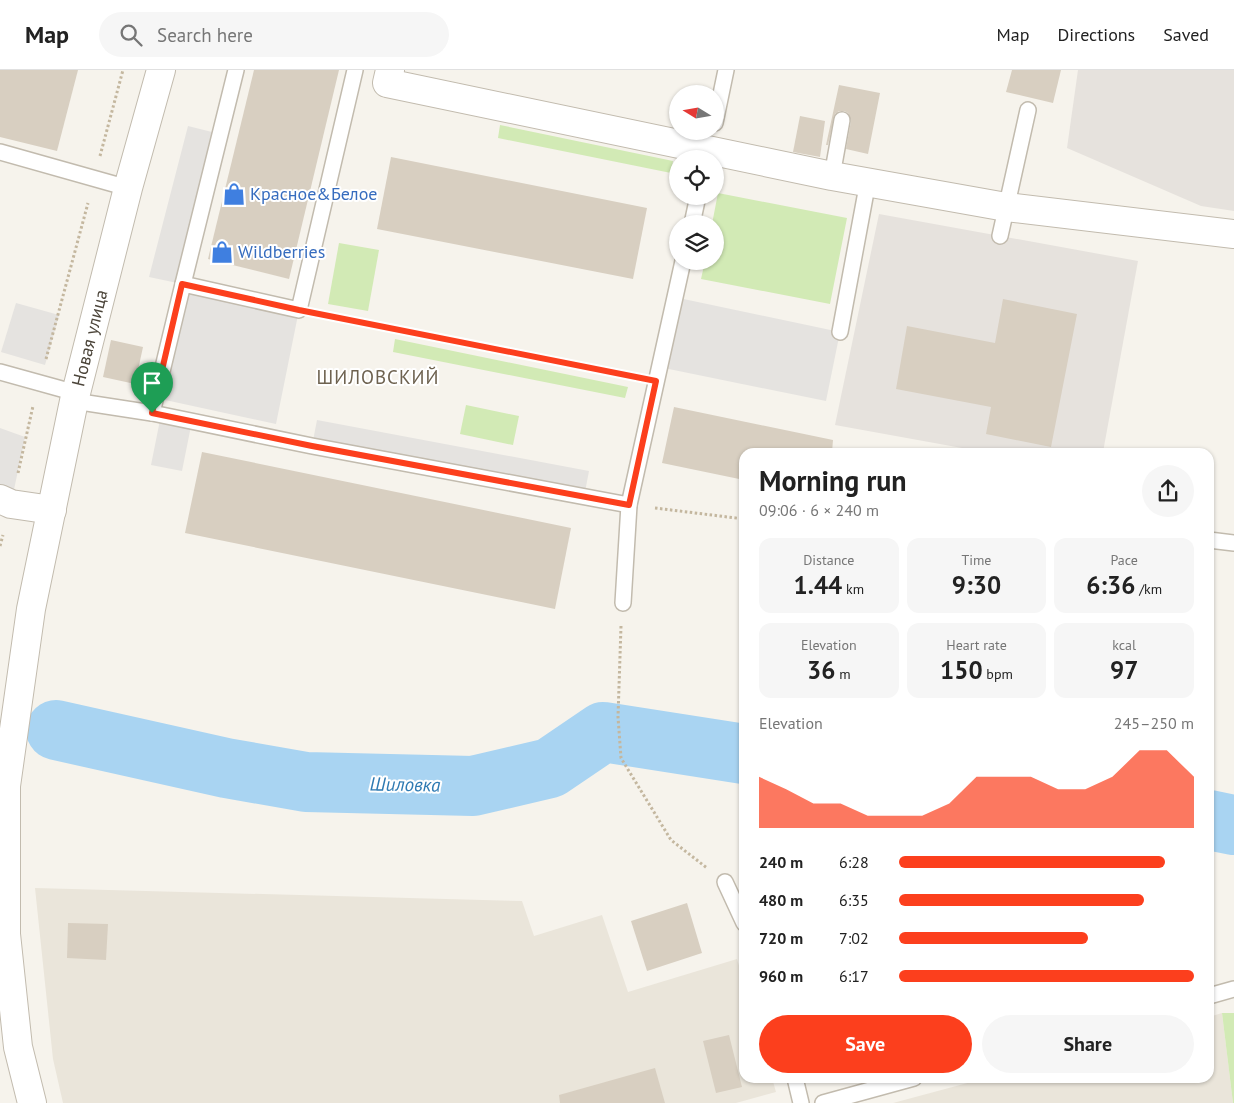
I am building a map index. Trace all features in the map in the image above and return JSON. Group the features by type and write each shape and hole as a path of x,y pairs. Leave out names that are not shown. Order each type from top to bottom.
{"street":[{"name":"Новая улица","path":"32,1103 18,1047 6,934 3,818 6,786 30,609 75,397 128,188 162,70"},
{"path":"390,70 387,83 710,147 832,176 1006,207 1234,234"},
{"path":"6,502 52,510"}],"lane":[{"path":"152,413 182,284 236,70"},
{"path":"182,284 299,310 355,70"},
{"path":"723,85 726,70"},
{"path":"1000,236 1028,110"},
{"path":"832,176 842,120"},
{"path":"0,152 128,188"},
{"path":"840,332 868,181"},
{"path":"623,603 629,505 681,270"},
{"path":"0,372 39,383 75,397 322,448 629,505"},
{"path":"1214,541 1234,543"},
{"path":"725,882 739,912"},
{"path":"1214,995 1234,989"},
{"path":"796,1083 801,1103"},
{"path":"823,1103 896,1083"}],"path":[{"path":"0,546 6,502 123,70"},
{"path":"299,310 656,381"},
{"path":"629,505 739,518"},
{"path":"623,603 618,718 621,758 672,840 725,882"}],"shaded area":[{"path":"1078,70 1234,70 1234,211 1201,206 1067,148"},
{"path":"188,126 220,134 183,284 299,310 276,424 156,398 182,284 149,277"},
{"path":"879,214 1138,261 1104,448 962,448 835,425"},
{"path":"674,297 840,332 826,401 659,367"},
{"path":"16,303 59,315 45,365 1,352"},
{"path":"161,415 192,421 182,471 151,465"},
{"path":"317,420 589,471 584,497 312,446"},
{"path":"0,428 25,437 11,504 0,499"},
{"path":"35,888 522,901 534,936 602,915 628,992 737,959 739,966 739,1083 773,1083 776,1092 736,1103 63,1103 53,1059"},
{"path":"1222,1013 1233,1103 893,1103 967,1083 1214,1083 1214,1015"}],"green space":[{"path":"500,125 669,160 669,173 498,138"},
{"path":"724,194 847,218 830,304 701,279 703,270 724,270 724,215 714,215 716,205 724,205"},
{"path":"339,243 379,250 368,311 328,304"},
{"path":"395,339 628,387 625,398 393,352"},
{"path":"466,405 519,416 513,445 460,434"},
{"path":"1222,1013 1234,1013 1234,1103 1233,1103"}],"building":[{"path":"0,70 78,70 57,151 0,137"},
{"path":"254,70 339,70 289,279 208,259"},
{"path":"1012,70 1061,70 1053,103 1006,92"},
{"path":"839,85 880,93 868,154 846,149 851,121 848,113 844,111 839,111 835,114 828,145 826,145"},
{"path":"800,116 825,121 820,157 793,152"},
{"path":"391,157 647,208 633,279 377,229"},
{"path":"1003,299 1077,314 1051,447 986,434 991,407 896,389 907,326 995,343"},
{"path":"111,340 143,347 135,384 103,377"},
{"path":"674,407 833,440 832,448 739,448 739,479 662,463"},
{"path":"202,452 571,528 555,609 185,533"},
{"path":"687,903 702,953 647,971 631,921"},
{"path":"68,923 108,924 106,960 67,958"},
{"path":"729,1035 739,1075 739,1083 741,1083 742,1087 716,1093 703,1041"},
{"path":"655,1068 665,1103 560,1103 559,1095"}],"waterway":[{"name":"Шиловка","path":"56,730 226,768 306,782 473,786 550,768 603,732 739,753"},
{"name":"Шиловка","path":"1214,821 1234,825"}],"place":[{"name":"Красное&Белое","path":"234,194"},
{"name":"Wildberries","path":"222,252"}],"district":[{"name":"ШИЛОВСКИЙ","path":"378,377"}],"route":[{"path":"182,284 299,310 656,381 629,505 312,446 152,413 182,284"}]}
